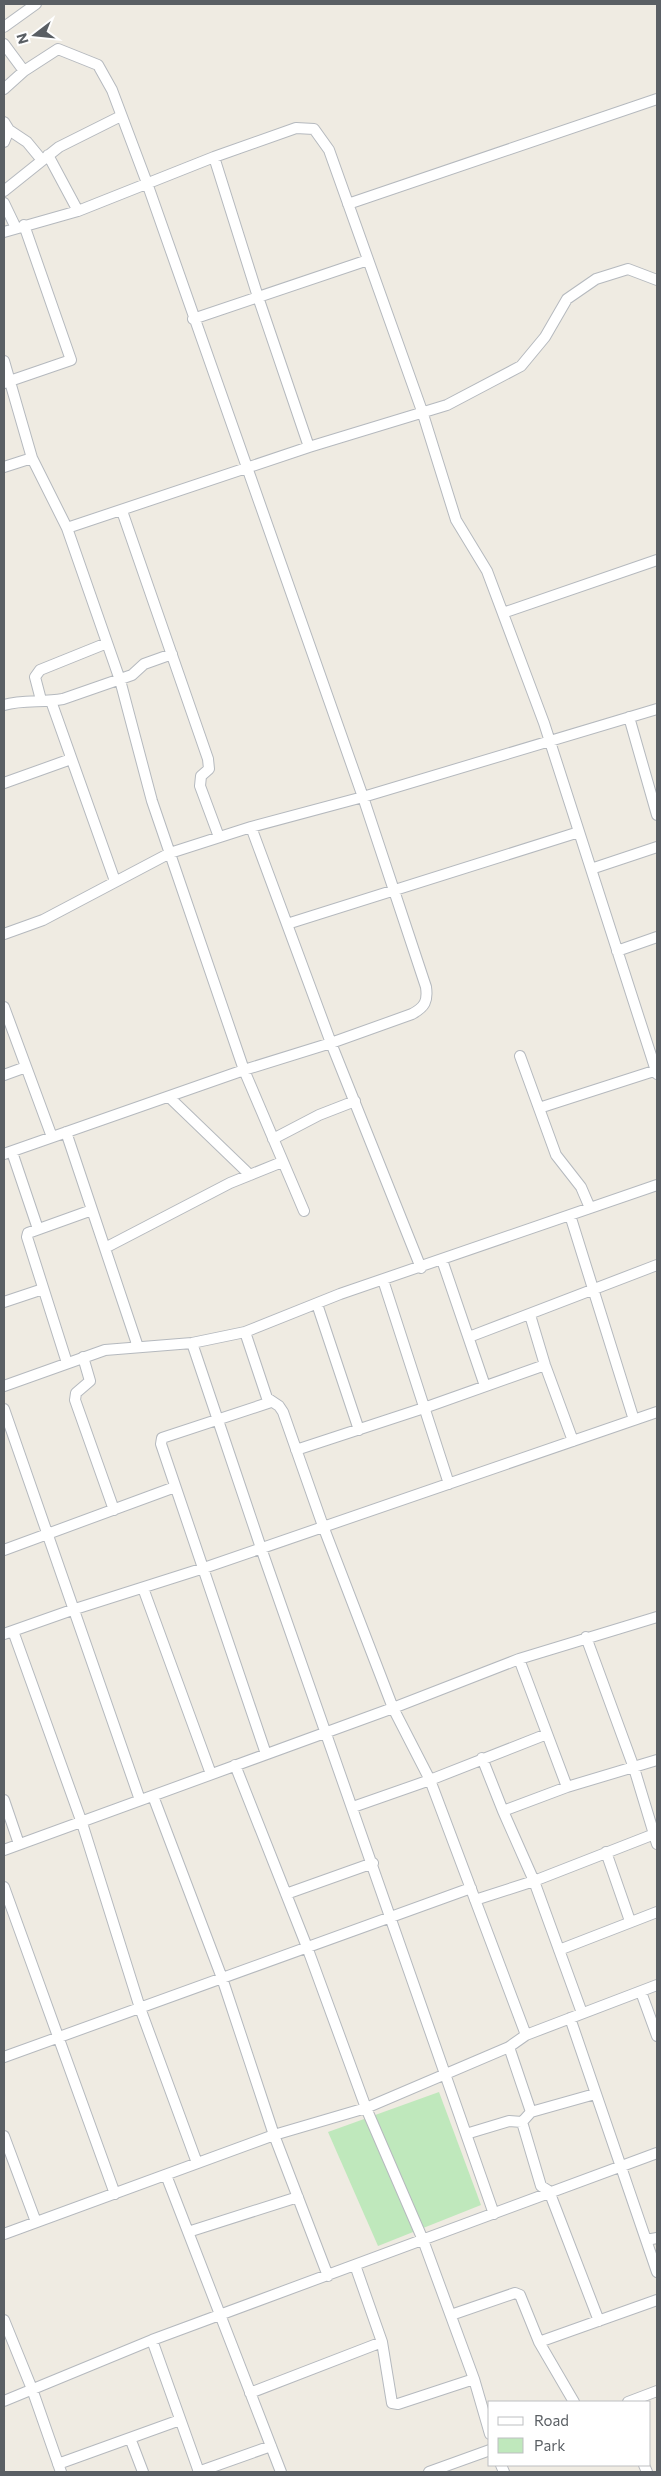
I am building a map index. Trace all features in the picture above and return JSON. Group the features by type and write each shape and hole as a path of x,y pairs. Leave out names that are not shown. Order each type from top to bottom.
{"street":[{"path":"4,27 36,4"},
{"path":"4,44 24,72"},
{"path":"4,88 58,49 98,65 112,90 147,184 363,797 426,986 427,997 423,1008 412,1014 331,1043 244,1070 8,1153 38,1229"},
{"path":"348,204 657,99"},
{"path":"4,191 44,157 59,147 121,116"},
{"path":"6,126 44,157 78,211"},
{"path":"4,142 6,126"},
{"path":"4,232 78,211 214,157 296,128 314,130 329,150 422,412 456,520 487,572 549,741 657,1071 539,1108"},
{"path":"214,157 258,297 309,447"},
{"path":"4,203 20,227 71,360 6,382"},
{"path":"193,319 368,260"},
{"path":"67,528 309,447 447,405 521,366 545,337 567,299 596,279 628,269 657,280"},
{"path":"4,361 6,382 32,458 67,528 120,680 152,801 244,1070 304,1211"},
{"path":"4,467 32,458"},
{"path":"122,511 210,765 208,770 201,776 200,786 219,837"},
{"path":"502,613 657,560"},
{"path":"107,643 40,670 35,678 71,759 115,881"},
{"path":"4,705 46,701 120,680 132,676 144,664 172,654"},
{"path":"4,934 43,920 170,853 251,827 363,797 657,709"},
{"path":"629,716 657,815"},
{"path":"4,783 71,759"},
{"path":"251,827 331,1043 421,1268"},
{"path":"287,924 579,832"},
{"path":"591,869 657,846"},
{"path":"617,951 657,937"},
{"path":"4,1007 52,1137"},
{"path":"520,1056 560,1161 570,1170 581,1187 590,1208"},
{"path":"4,1075 26,1067"},
{"path":"169,1097 250,1175"},
{"path":"273,1139 319,1114 355,1101"},
{"path":"66,1132 138,1347"},
{"path":"104,1248 250,1175 282,1162"},
{"path":"4,1386 105,1350 192,1343 245,1332 382,1280 657,1185"},
{"path":"66,1363 27,1236 28,1233 38,1229 92,1210"},
{"path":"570,1215 634,1420"},
{"path":"442,1260 485,1386"},
{"path":"468,1337 530,1315 657,1265"},
{"path":"382,1280 449,1484"},
{"path":"4,1302 43,1288"},
{"path":"317,1304 359,1430"},
{"path":"530,1315 545,1365 573,1442"},
{"path":"245,1332 267,1398 281,1408 323,1526 393,1708 430,1780 526,2034"},
{"path":"192,1343 261,1548 373,1863 444,2075 494,2214"},
{"path":"83,1357 90,1381 76,1393 75,1400 114,1510"},
{"path":"296,1450 424,1408 545,1365"},
{"path":"266,1754 161,1444 162,1438 271,1402"},
{"path":"4,1409 72,1610 140,1800"},
{"path":"197,2163 140,2008 82,1823 8,1632 204,1568 657,1412"},
{"path":"4,1550 175,1487"},
{"path":"143,1588 211,1774"},
{"path":"4,1850 393,1708 519,1659 586,1637 657,1617"},
{"path":"586,1637 634,1768 657,1844"},
{"path":"519,1659 567,1787"},
{"path":"353,1807 430,1780 547,1734"},
{"path":"482,1758 534,1881 582,2013"},
{"path":"503,1811 567,1787 657,1760"},
{"path":"235,1765 307,1947 366,2108 423,2240 474,2379 488,2427"},
{"path":"153,1796 222,1978 274,2135 328,2276"},
{"path":"4,1800 19,1844"},
{"path":"475,1900 534,1881 655,1833"},
{"path":"606,1852 630,1921"},
{"path":"286,1894 373,1863"},
{"path":"4,1887 115,2194"},
{"path":"4,2057 471,1888"},
{"path":"559,1950 657,1912"},
{"path":"4,2234 274,2135 366,2108 509,2047 526,2034 657,1985"},
{"path":"641,1992 657,2036"},
{"path":"570,2018 595,2094 622,2165 657,2272"},
{"path":"509,2047 532,2112"},
{"path":"466,2134 509,2121 522,2122 532,2112 595,2094"},
{"path":"522,2122 541,2186 549,2191 599,2321"},
{"path":"4,2136 36,2222"},
{"path":"4,2401 152,2340 494,2214 549,2191 657,2153"},
{"path":"166,2175 281,2472"},
{"path":"188,2232 298,2197"},
{"path":"646,2240 657,2238"},
{"path":"355,2265 382,2342 392,2403 398,2404 474,2379"},
{"path":"451,2315 515,2293 520,2294 539,2342 573,2401"},
{"path":"539,2342 657,2300"},
{"path":"4,2320 32,2390 59,2468 130,2438 180,2420"},
{"path":"152,2340 198,2472 271,2446"},
{"path":"250,2393 382,2342"},
{"path":"631,2401 657,2391"},
{"path":"130,2438 142,2472"},
{"path":"429,2472 488,2451"}],"green space":[{"path":"439,2092 481,2205 378,2246 328,2132"}]}
